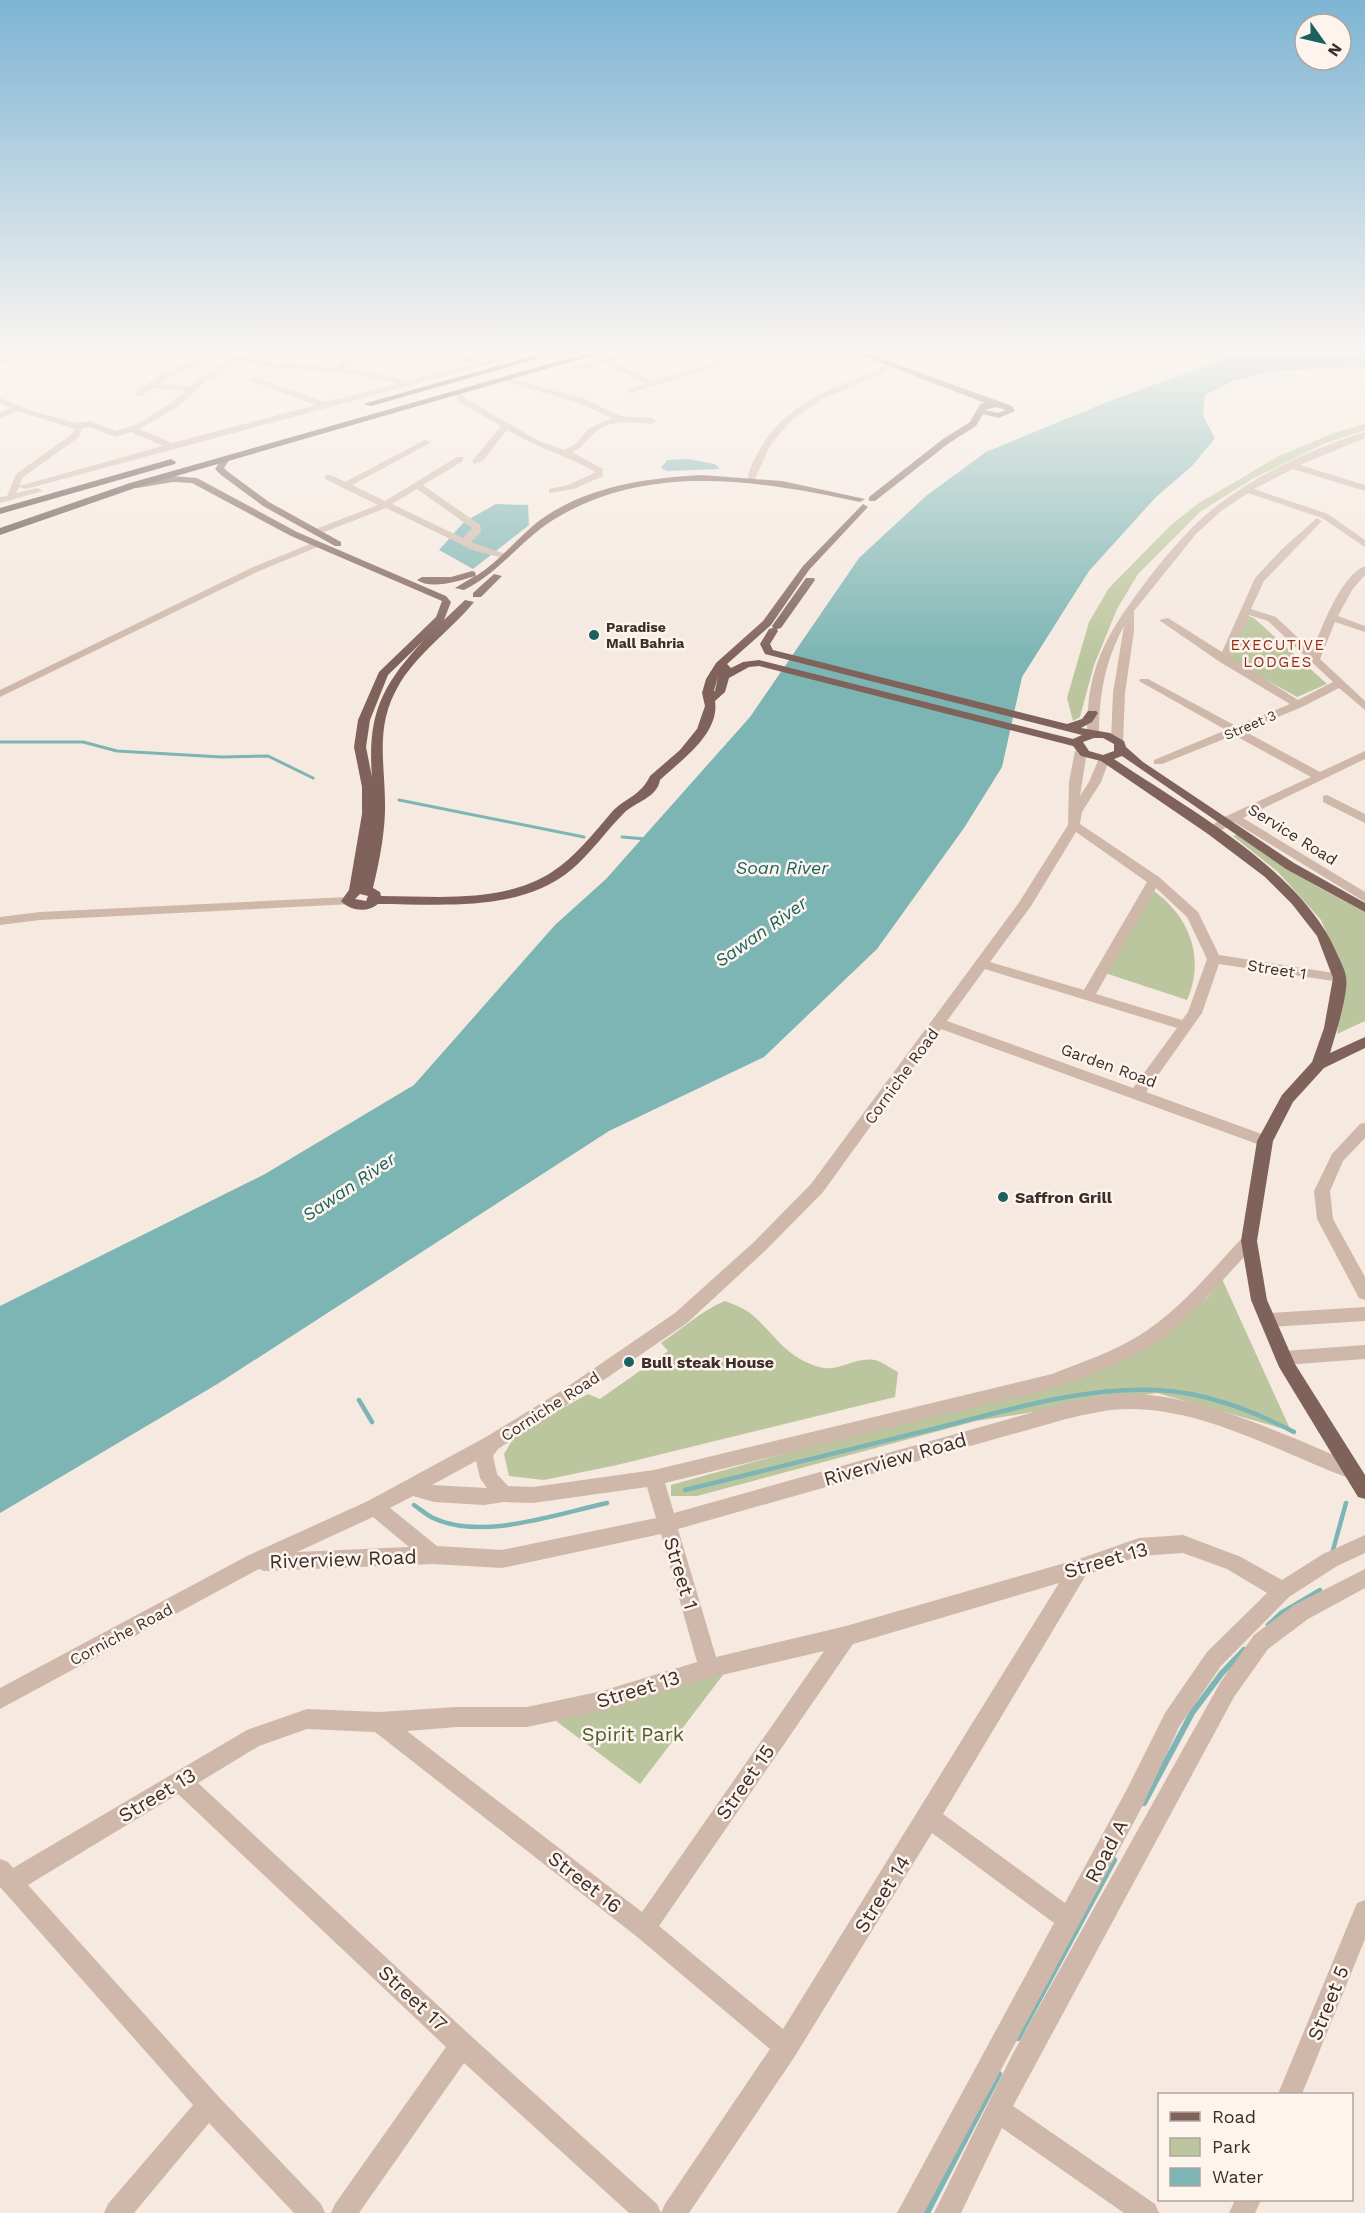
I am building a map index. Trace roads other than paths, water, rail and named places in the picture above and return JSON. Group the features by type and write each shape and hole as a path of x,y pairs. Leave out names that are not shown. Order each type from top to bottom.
{"highway":[{"path":"0,532 134,485 245,453"},
{"path":"0,512 180,459"}],"main road":[{"path":"932,453 875,503 822,562 766,641 765,647 769,652 1093,734 1106,735 1139,764 1229,819 1290,866 1365,908"},
{"path":"361,895 380,813 375,742 381,712 388,694 405,667 473,599 543,533 564,517 608,498 638,490 688,482 750,483 810,492 860,503 875,503 944,453"},
{"path":"226,459 219,469 266,504 340,545 459,604 473,599"},
{"path":"134,485 181,478 194,480 317,544 420,584 461,579 503,559"},
{"path":"445,597 480,580 550,518 577,503 608,492 673,480 754,479 805,486 860,503"},
{"path":"361,895 498,896 533,887 558,874 622,808 633,805 653,785 654,779 700,732 710,700 708,693 710,683 720,665 766,623 806,568 860,503"},
{"path":"378,688 371,680 375,670 416,632 433,608 420,584"},
{"path":"460,588 472,590 473,599"},
{"path":"361,895 368,787 360,747 360,732 383,674 443,615 445,597"},
{"path":"710,700 720,692 726,669 741,651 773,631"},
{"path":"726,675 747,664 766,664 1052,737 1079,747 1091,756 1104,758 1114,756 1119,745"},
{"path":"1064,726 1086,722 1092,713"},
{"path":"1079,747 1081,737 1093,734"},
{"path":"1104,758 1212,831 1270,874 1297,902 1323,935 1340,978 1331,1028 1319,1064"},
{"path":"1365,1042 1319,1064 1287,1099 1265,1141 1249,1241 1259,1300 1284,1358 1365,1491"}],"street":[{"path":"12,497 11,491 19,476 51,453"},
{"path":"23,487 145,453"},
{"path":"0,500 173,453"},
{"path":"346,485 407,453"},
{"path":"476,462 486,453"},
{"path":"552,490 571,487 600,474 596,466 564,453"},
{"path":"754,479 762,453"},
{"path":"754,479 768,453"},
{"path":"1093,734 1092,713 1100,664 1115,629 1129,611 1203,522 1224,504 1250,488 1323,453"},
{"path":"316,532 385,504 460,459"},
{"path":"1294,466 1364,487"},
{"path":"328,477 464,543 503,559"},
{"path":"417,485 477,527 476,532 464,543"},
{"path":"1250,488 1321,509 1365,536"},
{"path":"1250,488 1325,516 1365,544"},
{"path":"1224,660 1259,580 1285,550 1317,521"},
{"path":"0,694 254,570 317,544"},
{"path":"1314,660 1331,617 1354,579 1365,569"},
{"path":"1245,610 1272,620 1365,707"},
{"path":"1119,745 1119,693 1129,631 1129,611"},
{"path":"1331,617 1365,629"},
{"path":"1164,620 1298,705"},
{"path":"1144,681 1320,777"},
{"name":"Street 3","path":"1158,762 1298,705 1340,683"},
{"path":"1079,747 1073,797 1075,819 1154,880 1193,915 1214,959 1195,1013 1136,1095"},
{"path":"1212,831 1229,819 1365,754"},
{"name":"Corniche Road","path":"0,1699 254,1562 375,1507 492,1443 567,1396 681,1318 760,1246 817,1188 1024,906 1095,782 1104,758"},
{"path":"1327,799 1365,819"},
{"name":"Service Road","path":"1229,819 1365,898"},
{"path":"1088,997 1154,880"},
{"path":"0,921 40,916 361,895"},
{"name":"Street 1","path":"1214,959 1340,978"},
{"path":"982,964 1186,1026"},
{"name":"Garden Road","path":"939,1023 1265,1141"},
{"path":"1365,1128 1338,1158 1322,1191 1324,1219 1365,1293"},
{"name":"Riverview Road","path":"411,1487 434,1494 484,1497 504,1494 533,1495 654,1478 1054,1381 1112,1359 1157,1333 1203,1291 1249,1241"},
{"path":"1268,1320 1365,1314"},
{"path":"1284,1358 1365,1352"},
{"name":"Riverview Road","path":"254,1562 433,1555 502,1559 666,1524 1066,1411 1104,1403 1139,1402 1182,1410 1269,1438 1351,1471"},
{"path":"492,1443 483,1454 489,1478 504,1494"},
{"name":"Street 1","path":"654,1478 709,1668"},
{"name":"Riverview Road","path":"375,1507 433,1555"},
{"name":"Street 13","path":"5,1876 180,1781 254,1737 306,1719 379,1722 457,1717 527,1717 602,1701 709,1668 846,1636 1079,1568 1139,1547 1183,1544 1234,1563 1282,1591"},
{"name":"Road A","path":"910,2213 1134,1799 1172,1720 1214,1659 1282,1591 1330,1560 1365,1544"},
{"name":"Street 14","path":"675,2213 786,2047 929,1817 1079,1568"},
{"name":"Road A","path":"947,2213 1021,2064 1227,1690 1261,1642 1301,1612 1365,1578"},
{"name":"Street 15","path":"644,1928 846,1636"},
{"name":"Street 16","path":"379,1722 644,1928 786,2047"},
{"name":"Street 17","path":"180,1781 462,2045 648,2213"},
{"path":"929,1817 1069,1920"},
{"path":"5,1876 209,2105 312,2213"},
{"name":"Street 5","path":"1290,2093 1365,1911"},
{"path":"344,2213 462,2045"},
{"path":"117,2213 209,2105"},
{"path":"999,2111 1146,2213"}],"water":[{"name":"Soan River","path":"984,453 1202,453 1192,466 1156,497 1089,571 1022,677 1002,767 964,828 877,949 764,1057 609,1131 219,1383 0,1513 0,1306 265,1174 414,1085 555,925 606,879 750,717 859,558 926,496"},
{"path":"688,459 715,464 720,469 667,471 661,468 667,460"},
{"path":"496,504 528,505 529,525 473,569 439,550 464,522"}],"waterway":[{"path":"0,742 83,742 117,751 221,757 268,756 313,778"},
{"path":"399,800 584,837"},
{"path":"622,837 646,839"},
{"path":"685,1490 1018,1407 1100,1392 1156,1390 1192,1394 1261,1416 1294,1432"},
{"path":"359,1400 372,1422"},
{"path":"414,1505 433,1518 474,1527 543,1519 607,1503"},
{"path":"1333,1550 1346,1503"},
{"path":"1268,1625 1281,1613 1320,1590"},
{"path":"1144,1803 1192,1713 1222,1673 1244,1650"},
{"path":"1018,2038 1114,1860"},
{"path":"927,2213 999,2074"}],"place":[{"name":"Paradise Mall Bahria","path":"594,635"},
{"name":"Saffron Grill","path":"1003,1197"},
{"name":"Bull steak House","path":"629,1362"}],"district":[{"name":"EXECUTIVE LODGES","path":"1278,654"}],"water label":[{"name":"Sawan River","path":"761,932"},
{"name":"Sawan River","path":"349,1187"}],"park label":[{"name":"Spirit Park","path":"633,1734"}]}
